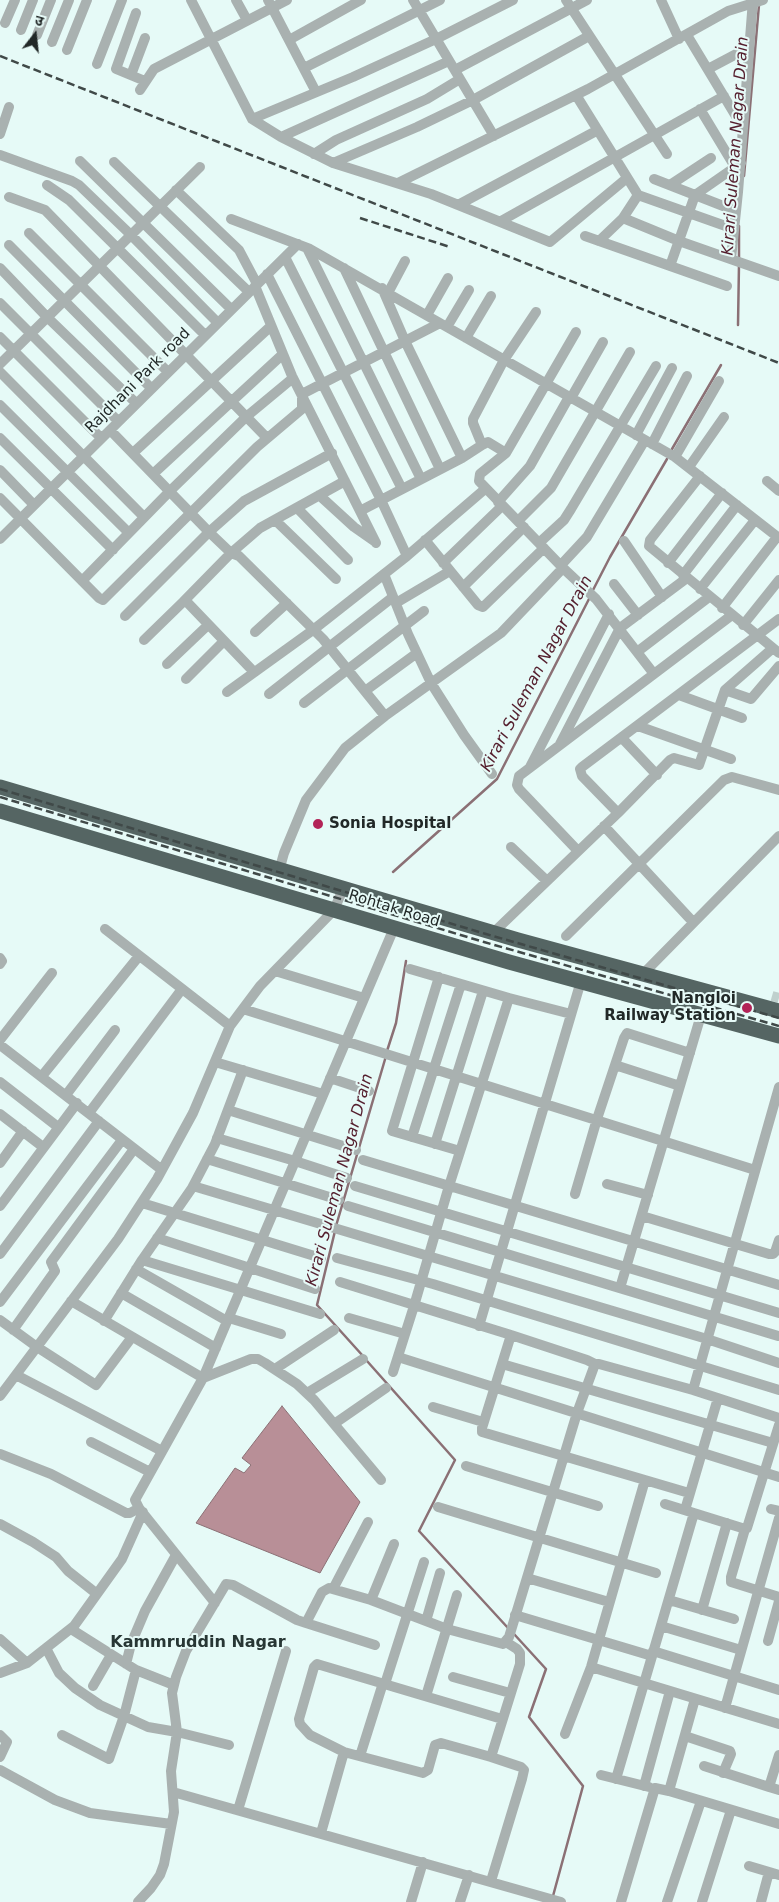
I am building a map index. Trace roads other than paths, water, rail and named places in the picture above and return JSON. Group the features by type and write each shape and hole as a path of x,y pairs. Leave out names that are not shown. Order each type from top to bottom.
{"highway":[{"name":"Rohtak Road","path":"0,788 493,933 779,1011"},
{"name":"Rohtak Road","path":"0,812 394,928 779,1036"},
{"path":"621,993 627,970"}],"street":[{"path":"5,23 15,0"},
{"path":"21,30 33,0"},
{"path":"37,36 51,0"},
{"path":"52,42 69,0"},
{"path":"67,50 87,0"},
{"path":"97,64 122,0"},
{"path":"191,0 252,118 281,137 333,163 398,183 501,221 550,242 627,178"},
{"path":"236,0 247,20"},
{"path":"140,90 154,68 247,20 270,4 287,0"},
{"path":"289,40 361,0"},
{"path":"413,0 494,136"},
{"path":"304,68 440,0"},
{"path":"252,118 353,77 436,39 513,0"},
{"path":"281,137 455,70 569,4 587,0"},
{"path":"661,0 683,37 708,69 744,128"},
{"path":"728,0 733,10"},
{"path":"398,183 576,95 733,10 756,1 744,128 738,165 734,229 736,261"},
{"path":"270,4 316,92"},
{"path":"569,4 656,134 667,154"},
{"path":"136,13 116,67 118,70 145,81"},
{"path":"333,163 417,127 473,100 589,36"},
{"path":"131,75 145,38"},
{"path":"708,69 742,52"},
{"path":"314,154 336,140 427,100 455,70"},
{"path":"576,95 638,195 734,229"},
{"path":"501,221 724,96"},
{"path":"0,134 9,107"},
{"path":"700,109 738,165"},
{"path":"458,205 598,130"},
{"path":"0,157 76,183 131,235 218,323"},
{"path":"670,185 711,158"},
{"path":"80,161 231,309"},
{"path":"114,162 160,207 253,288"},
{"path":"670,266 695,195 738,165"},
{"path":"0,364 200,167"},
{"path":"654,179 736,210"},
{"path":"47,185 69,200 205,335"},
{"path":"176,190 239,250 253,288 272,326 294,378 376,543 354,527 319,495"},
{"path":"599,241 623,218 638,195"},
{"path":"9,197 45,210 267,438"},
{"path":"623,218 679,241 779,276"},
{"path":"230,219 302,246 344,268 675,457 722,493 778,538 722,608"},
{"path":"30,233 168,372"},
{"path":"585,236 727,286"},
{"path":"9,245 151,388"},
{"path":"302,246 364,362 421,480"},
{"name":"Rajdhani Park road","path":"1,535 20,519 285,256 302,246"},
{"path":"285,256 402,489"},
{"path":"385,291 405,261"},
{"path":"0,268 47,317 136,403"},
{"path":"344,268 440,469"},
{"path":"267,274 323,383 407,556"},
{"path":"427,315 448,278"},
{"path":"302,394 405,341 444,325 469,290"},
{"path":"385,291 405,341 462,458"},
{"path":"466,338 491,296"},
{"path":"0,303 118,421"},
{"path":"482,445 473,419 504,360 536,312"},
{"path":"133,453 272,326"},
{"path":"576,332 506,453 480,474 479,481 596,599 654,674"},
{"path":"0,337 101,438"},
{"path":"269,694 329,647 394,600 447,567 530,466 602,342"},
{"path":"463,588 551,488 630,352"},
{"path":"153,474 283,354"},
{"path":"425,540 463,588 478,605 483,607 542,545 568,514 656,366"},
{"path":"644,440 672,368"},
{"path":"0,372 144,517"},
{"path":"279,870 306,800 345,748 384,716 501,633 587,537 644,440 687,376"},
{"path":"82,581 246,417 294,378"},
{"path":"675,457 719,381"},
{"path":"0,498 103,600 267,438 302,409 302,394"},
{"path":"0,405 68,471 128,534"},
{"path":"688,467 724,417"},
{"path":"110,430 209,532 231,553 240,556 314,630 384,716"},
{"path":"0,438 113,550"},
{"path":"360,511 462,458 488,442 506,453"},
{"path":"125,616 209,532 244,501 332,453"},
{"path":"0,470 34,505"},
{"path":"493,933 618,813 672,758 699,765 725,690 777,651 650,548 649,543 700,476"},
{"path":"144,640 231,553 260,528 345,481"},
{"path":"767,481 779,491"},
{"path":"227,692 314,630 407,556 486,489"},
{"path":"668,563 722,493"},
{"path":"558,747 620,628 662,597 685,577 737,505"},
{"path":"297,508 348,560"},
{"path":"275,520 336,579"},
{"path":"700,589 755,520"},
{"path":"624,541 662,597"},
{"path":"384,574 404,625 431,683 464,735 492,774"},
{"path":"743,625 779,580"},
{"path":"614,584 638,614"},
{"path":"637,652 709,597"},
{"path":"185,600 254,672"},
{"path":"256,632 286,603"},
{"path":"304,703 424,611"},
{"path":"529,769 609,614"},
{"path":"578,851 518,789 517,781 519,776 732,615"},
{"path":"618,813 582,776 580,769 779,620"},
{"path":"167,664 208,625"},
{"path":"186,679 224,641"},
{"path":"365,691 417,653"},
{"path":"725,690 751,699 779,666"},
{"path":"679,695 742,718"},
{"path":"638,726 731,759"},
{"path":"622,738 656,775"},
{"path":"566,936 724,780 732,777 740,778 779,790"},
{"path":"604,826 693,922"},
{"path":"643,974 779,836"},
{"path":"511,847 547,881"},
{"path":"0,1396 118,1239 142,1203 193,1113 230,1026 260,986 334,910 343,889"},
{"path":"214,1602 135,1500 203,1378 394,928"},
{"path":"105,929 230,1026"},
{"path":"42,1076 139,956"},
{"path":"0,958 2,961 0,964"},
{"path":"410,969 571,1014"},
{"path":"275,971 364,998"},
{"path":"0,1040 52,972"},
{"path":"439,977 392,1130 460,1152"},
{"path":"479,1326 581,981"},
{"path":"412,1137 460,984"},
{"path":"89,1113 182,989"},
{"path":"435,1144 483,990"},
{"path":"393,1372 422,1281 449,1186 509,998"},
{"path":"243,1009 755,1170"},
{"path":"620,1288 702,1014"},
{"path":"66,1095 115,1030"},
{"path":"575,1194 597,1119 627,1033 690,1053"},
{"path":"0,1045 162,1170"},
{"path":"215,1062 323,1094"},
{"path":"615,1065 680,1086"},
{"path":"104,1321 136,1269 193,1186 217,1138 243,1070"},
{"path":"330,1078 369,1091"},
{"path":"0,1082 58,1128"},
{"path":"693,1390 779,1087"},
{"path":"0,1206 76,1103"},
{"path":"228,1110 356,1150"},
{"path":"1,1118 43,1147"},
{"path":"0,1254 99,1121"},
{"path":"0,1163 23,1132"},
{"path":"217,1138 347,1178"},
{"path":"0,1302 122,1140"},
{"path":"13,1330 54,1273 51,1262 134,1149"},
{"path":"207,1159 436,1233 778,1336"},
{"path":"363,1160 779,1286"},
{"path":"607,1184 648,1195"},
{"path":"193,1186 779,1362"},
{"path":"355,1186 779,1313"},
{"path":"142,1203 320,1258"},
{"path":"642,1216 773,1254 779,1240"},
{"path":"157,1238 315,1289"},
{"path":"337,1258 486,1300 779,1390"},
{"path":"142,1260 320,1314"},
{"path":"136,1269 228,1319 281,1334"},
{"path":"340,1282 511,1335 595,1364 693,1390 779,1418"},
{"path":"122,1293 216,1348"},
{"path":"71,1301 203,1378"},
{"path":"349,1318 405,1334"},
{"path":"0,1320 37,1347 97,1385 132,1337"},
{"path":"275,1369 334,1330"},
{"path":"511,1335 482,1432 689,1493"},
{"path":"398,1357 779,1477"},
{"path":"203,1378 251,1359 258,1359 307,1393 381,1480"},
{"path":"307,1393 362,1359"},
{"path":"502,1364 773,1443"},
{"path":"306,1623 322,1592 332,1589 371,1600 447,1629 503,1644 507,1640 577,1413 595,1364"},
{"path":"16,1375 162,1451"},
{"path":"334,1424 386,1388"},
{"path":"616,1779 669,1600 689,1512 689,1493 718,1398"},
{"path":"433,1407 484,1422"},
{"path":"768,1641 779,1599 731,1582 731,1577 745,1529 749,1526 779,1425"},
{"path":"91,1442 150,1472"},
{"path":"0,1454 51,1474 126,1513 141,1510"},
{"path":"466,1466 598,1506"},
{"path":"565,1734 591,1667 645,1480"},
{"path":"665,1504 745,1529"},
{"path":"438,1507 656,1573"},
{"path":"0,1673 26,1663 71,1629 122,1559 141,1510"},
{"path":"725,1708 779,1518"},
{"path":"332,1589 368,1522"},
{"path":"702,1610 728,1523"},
{"path":"0,1524 56,1557 68,1571 97,1594"},
{"path":"371,1600 394,1544"},
{"path":"126,1664 131,1644 145,1611 176,1554"},
{"path":"360,1756 424,1562"},
{"path":"426,1621 440,1573"},
{"path":"527,1578 610,1602"},
{"path":"138,1902 160,1876 174,1812 171,1771 177,1732 172,1692 186,1652 223,1587 229,1584 297,1620 375,1645"},
{"path":"426,1696 457,1595"},
{"path":"669,1600 734,1619"},
{"path":"514,1618 734,1676 779,1690"},
{"path":"661,1626 741,1650"},
{"path":"71,1629 136,1670 174,1685"},
{"path":"0,1639 26,1663"},
{"path":"491,1757 521,1657 517,1648 507,1640"},
{"path":"46,1648 59,1673 75,1688 100,1704 148,1727 229,1745"},
{"path":"238,1810 286,1651"},
{"path":"93,1686 111,1655"},
{"path":"491,1881 524,1770 517,1765 491,1757 437,1744 433,1749 428,1770 420,1774 344,1752 310,1734 300,1724 299,1719 314,1668 317,1664 320,1664 502,1720"},
{"path":"591,1667 779,1724"},
{"path":"62,1735 109,1758 124,1716 136,1670"},
{"path":"453,1677 510,1693"},
{"path":"644,1786 670,1691"},
{"path":"669,1791 695,1699"},
{"path":"0,1735 7,1742 0,1757"},
{"path":"685,1736 730,1751 731,1754 723,1773"},
{"path":"321,1834 344,1752"},
{"path":"704,1766 774,1788 779,1755"},
{"path":"0,1770 56,1800 90,1813 171,1824"},
{"path":"601,1775 669,1791 779,1824"},
{"path":"621,1902 655,1788"},
{"path":"173,1792 561,1902"},
{"path":"667,1902 701,1801"},
{"path":"702,1902 731,1810"},
{"path":"411,1902 423,1862"},
{"path":"749,1866 774,1874 760,1902"},
{"path":"460,1902 469,1875"}],"waterway":[{"name":"Kirari Suleman Nagar Drain","path":"744,176 759,5"},
{"name":"Kirari Suleman Nagar Drain","path":"739,226 739,258"},
{"name":"Kirari Suleman Nagar Drain","path":"738,325 739,264"},
{"name":"Kirari Suleman Nagar Drain","path":"672,449 721,365"},
{"name":"Kirari Suleman Nagar Drain","path":"592,592 610,557 667,459"},
{"name":"Kirari Suleman Nagar Drain","path":"393,872 497,779 590,597"},
{"name":"Kirari Suleman Nagar Drain","path":"387,1051 396,1023 406,961"},
{"name":"Kirari Suleman Nagar Drain","path":"336,1226 386,1056"},
{"name":"Kirari Suleman Nagar Drain","path":"335,1231 317,1305 363,1356"},
{"name":"Kirari Suleman Nagar Drain","path":"367,1361 455,1460 419,1531 508,1628"},
{"name":"Kirari Suleman Nagar Drain","path":"514,1634 546,1669 529,1717 583,1786 553,1896"}],"tunnel":[{"path":"772,996 779,998"}],"railway":[{"path":"0,56 779,363"},
{"path":"360,218 450,247"},
{"path":"0,789 486,934 779,1018"},
{"path":"0,797 484,942 779,1026"}],"place":[{"name":"Sonia Hospital","path":"318,824"},
{"name":"Nangloi Railway Station","path":"747,1008"}],"district":[{"name":"Kammruddin Nagar","path":"198,1643"}]}
